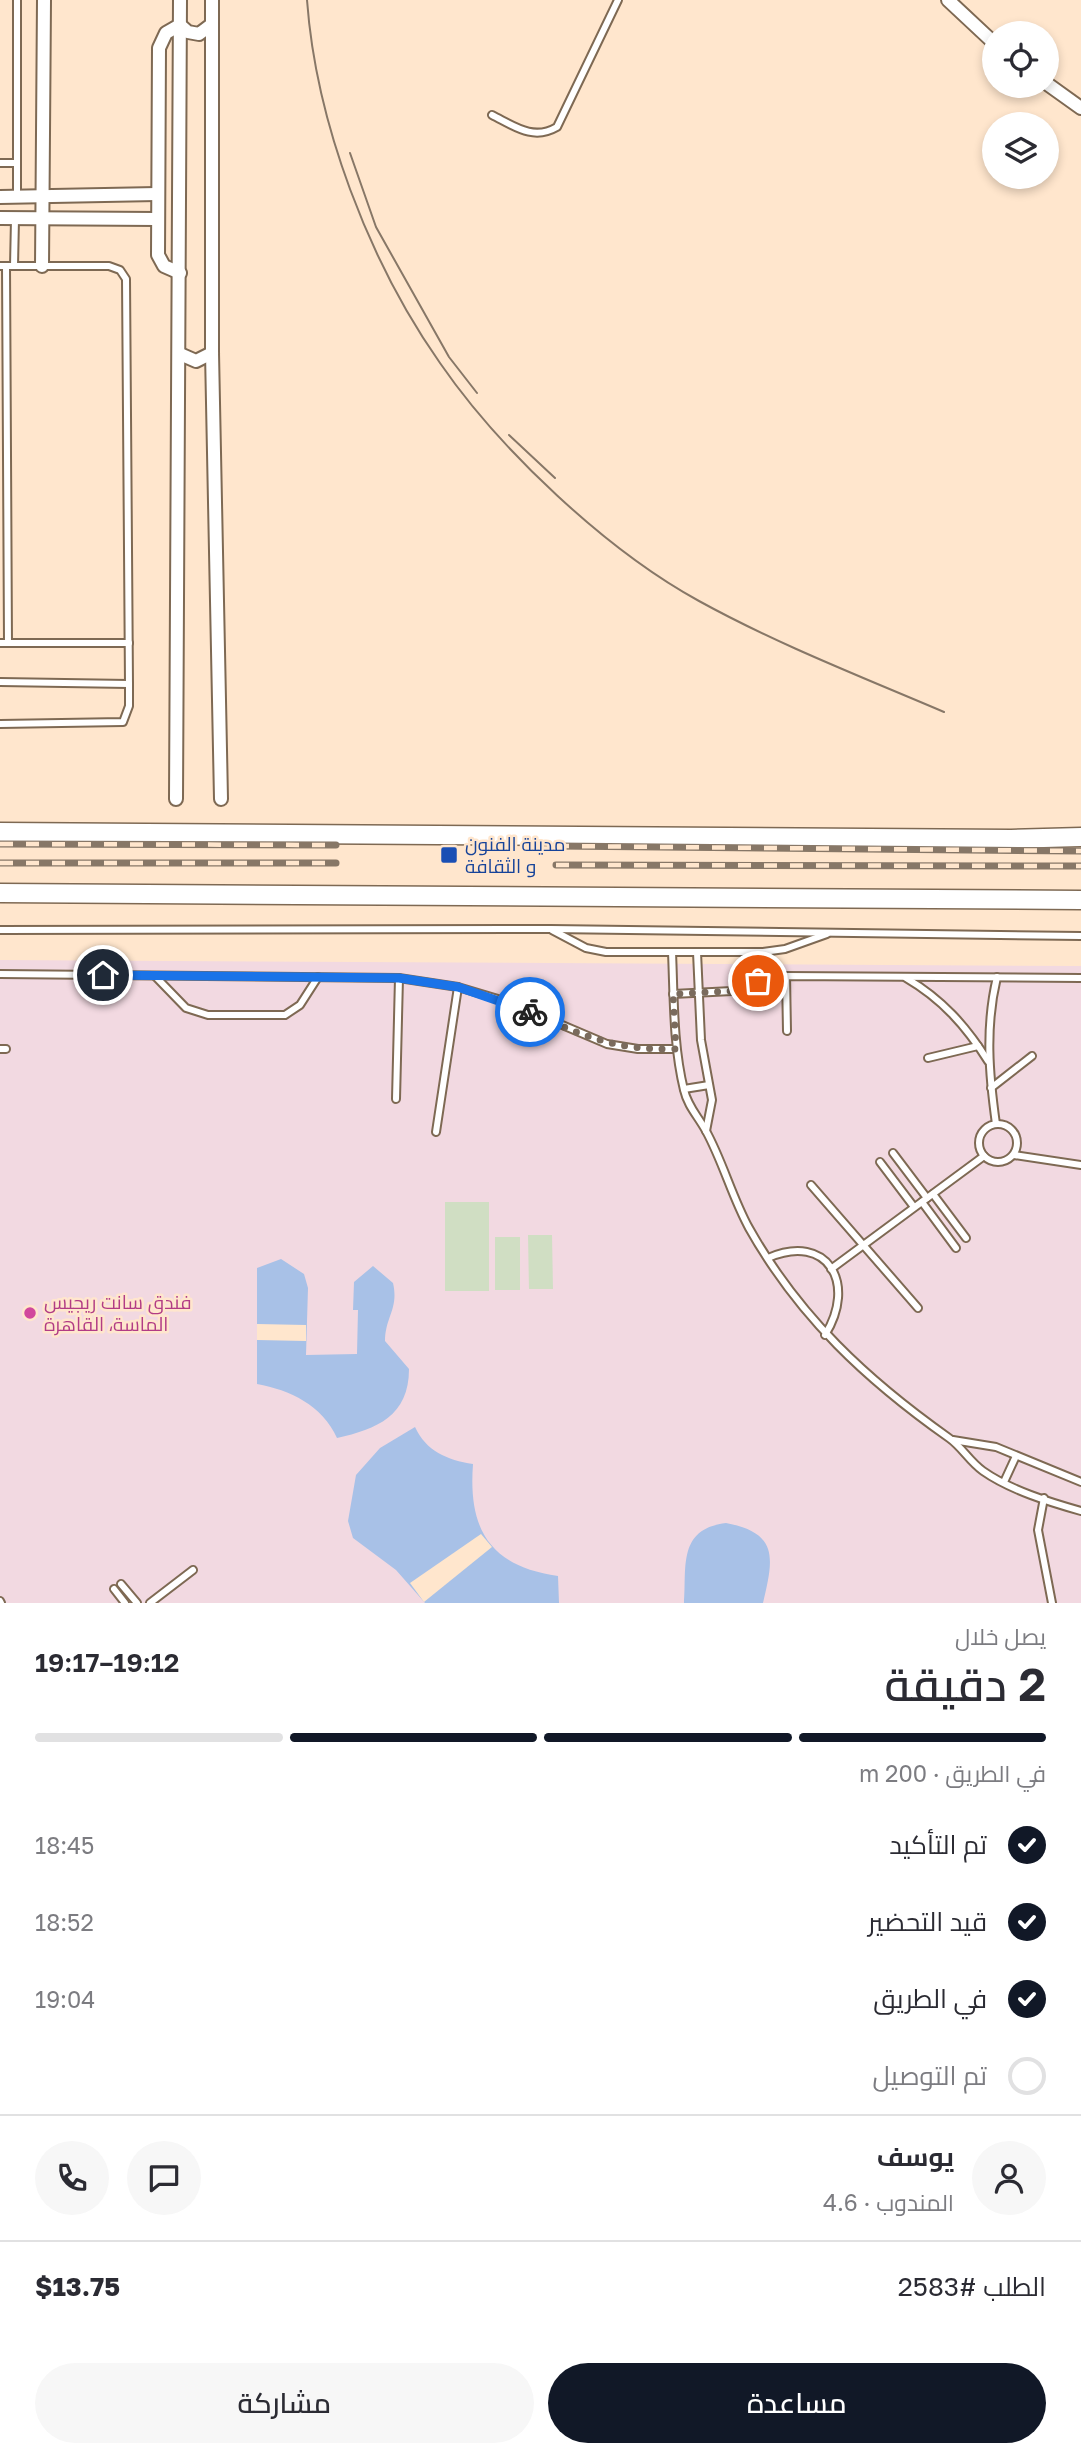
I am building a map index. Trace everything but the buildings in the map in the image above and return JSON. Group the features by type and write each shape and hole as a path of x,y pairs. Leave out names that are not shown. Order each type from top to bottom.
{"street":[{"path":"42,266 44,0"},
{"path":"176,799 180,0"},
{"path":"212,0 212,353 221,799"},
{"path":"948,0 982,32"},
{"path":"180,25 188,32 199,34 211,25"},
{"path":"180,25 166,33 159,48 157,194 158,258 164,266 180,273"},
{"path":"1059,92 1081,108"},
{"path":"0,197 157,194"},
{"path":"0,218 157,219"},
{"path":"180,354 196,361 212,353"},
{"path":"0,832 997,839 1081,836"},
{"path":"0,893 1081,900"}],"lane":[{"path":"17,0 17,197"},
{"path":"492,116 531,134 541,134 557,127 618,0"},
{"path":"0,163 17,163"},
{"path":"14,266 15,218"},
{"path":"0,724 123,722 129,706 129,643 126,279 120,270 109,266 3,266 4,643 129,643"},
{"path":"0,682 129,684"},
{"path":"0,930 551,929 1081,936"},
{"path":"551,929 586,948 606,952 785,949 828,933"},
{"path":"672,952 676,1049 688,1105 706,1131 734,1200 768,1258 825,1335 885,1392 953,1440 967,1458 1004,1482 1081,1511"},
{"path":"697,952 698,993 712,1100 706,1131"},
{"path":"0,974 399,978 458,987 508,1002 607,1044 638,1049 676,1049"},
{"path":"155,976 186,1008 208,1016 285,1015 300,1005 318,977"},
{"path":"673,994 732,991 758,981 786,976 1081,978"},
{"path":"786,976 787,1031"},
{"path":"904,977 943,1004 988,1062"},
{"path":"996,1124 988,1062 992,1004 997,977"},
{"path":"397,1100 399,978"},
{"path":"436,1132 458,987"},
{"path":"928,1058 978,1046"},
{"path":"991,1088 1032,1056"},
{"path":"684,1089 709,1086"},
{"path":"1014,1155 1017,1136 1009,1127 996,1124 981,1134 979,1147 984,1156 997,1163 1014,1155 1080,1166"},
{"path":"893,1153 927,1198 956,1248"},
{"path":"831,1269 984,1156"},
{"path":"880,1162 914,1207"},
{"path":"811,1185 918,1308"},
{"path":"927,1198 966,1238"},
{"path":"768,1258 785,1251 798,1250 822,1260 831,1269 837,1278 840,1299 838,1310 825,1335"},
{"path":"953,1440 985,1445 1081,1482"},
{"path":"1004,1482 1016,1456"},
{"path":"1044,1498 1038,1539 1052,1603"},
{"path":"150,1603 194,1570"},
{"path":"121,1584 137,1603"},
{"path":"114,1589 125,1603"}],"shaded area":[{"path":"0,960 1081,966 1081,1603 0,1603"}],"green space":[{"path":"445,1202 489,1202 489,1291 445,1291"},
{"path":"528,1235 552,1235 553,1289 529,1289"},
{"path":"495,1237 520,1237 520,1290 495,1290"}],"water":[{"path":"281,1259 304,1274 308,1288 306,1355 357,1354 358,1310 353,1310 354,1282 373,1266 393,1283 394,1300 385,1341 409,1369 408,1385 397,1409 377,1425 337,1438 323,1416 304,1401 281,1390 257,1384 257,1268"},
{"path":"415,1427 425,1442 438,1453 473,1464 475,1508 488,1541 500,1554 515,1564 558,1576 559,1603 425,1603 396,1570 353,1538 348,1521 356,1475 380,1448"},
{"path":"726,1523 744,1528 764,1541 770,1561 763,1603 684,1603 686,1564 692,1542 699,1533"}],"pier":[{"path":"257,1324 306,1325 306,1341 257,1340"},
{"path":"481,1534 492,1547 424,1602 410,1583"}],"tram line":[{"path":"307,0 312,47 334,142 369,236 414,323 440,363 493,430 557,496 628,555 664,580 759,632 944,712"},
{"path":"350,153 376,227 449,357 477,393"},
{"path":"509,435 555,478"}],"railway":[{"path":"0,844 336,845"},
{"path":"556,846 1081,851"},
{"path":"0,863 336,863"},
{"path":"556,865 1081,866"}],"way so far":[{"path":"530,1012 607,1044 638,1049 676,1049 673,994 732,991 758,981"}],"place":[{"name":"مدينة الفنون و الثقافة","path":"449,855"},
{"name":"فندق سانت ريجيس الماسة، القاهرة","path":"30,1313"}],"route":[{"path":"103,975 399,978 458,987 508,1002 530,1012"}]}
